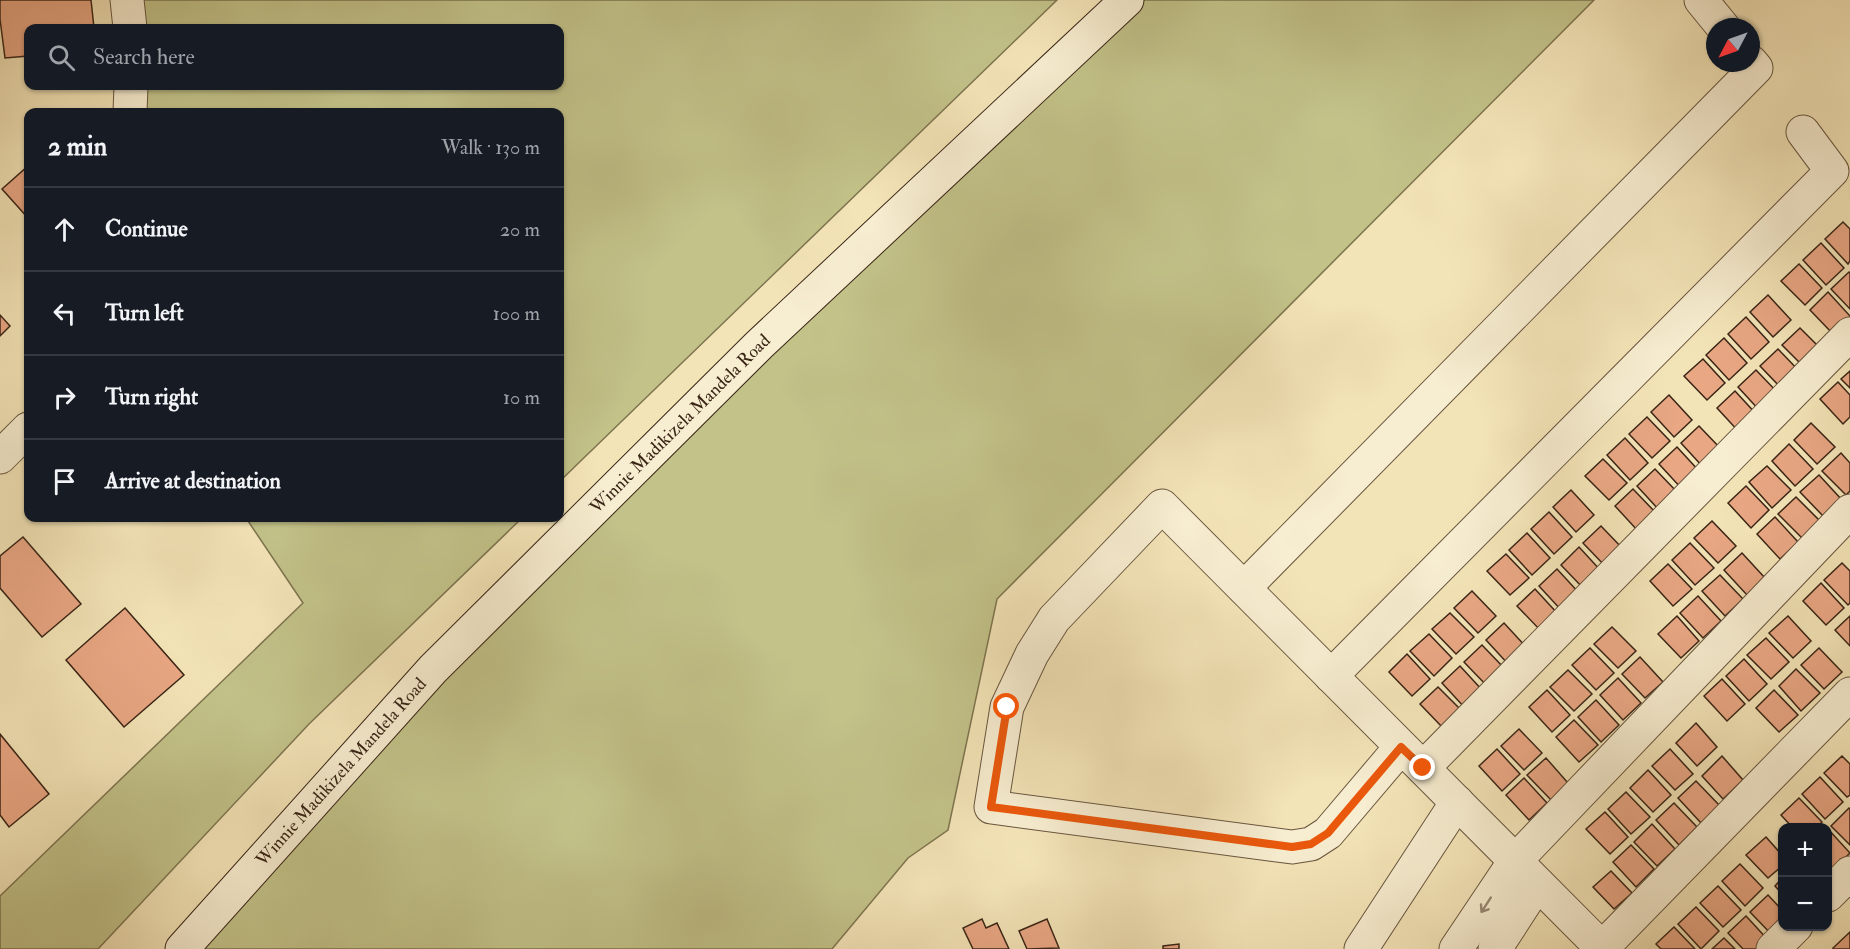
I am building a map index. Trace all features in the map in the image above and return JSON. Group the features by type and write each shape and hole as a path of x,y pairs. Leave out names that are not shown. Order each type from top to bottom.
{"street":[{"path":"127,0 130,24"},
{"name":"Winnie Madikizela Mandela Road","path":"182,949 433,669 759,345 1127,0"},
{"path":"1701,0 1716,18"},
{"path":"1244,588 1752,72"},
{"path":"130,108 131,90"},
{"path":"1332,676 1832,171 1803,132"},
{"path":"1850,334 1412,758 1328,833 1311,844 1292,847 991,807 1007,707 1032,654 1054,619 1162,506 1332,676 1412,758 1537,884 1602,948 1850,694"},
{"path":"0,457 24,433"},
{"path":"1456,949 1515,861 1850,511"},
{"path":"1361,949 1457,802"},
{"path":"1832,890 1850,873"},
{"path":"1495,949 1537,884"},
{"path":"1773,949 1792,931"}],"green space":[{"path":"127,0 1057,0 564,477 564,108 130,108 131,90 564,90 564,24 130,24"},
{"path":"1127,0 1594,0 997,599 948,830 908,858 832,949 182,949 365,743"},
{"path":"249,522 518,522 309,724 98,949 0,949 0,896 303,603"}],"building":[{"path":"0,0 91,0 94,24 24,24 24,56 5,58"},
{"path":"24,170 24,214 2,189"},
{"path":"1843,222 1850,229 1850,261 1848,264 1825,239"},
{"path":"1821,243 1844,268 1826,285 1803,260"},
{"path":"1799,264 1822,288 1805,305 1781,281"},
{"path":"1850,273 1850,309 1831,289"},
{"path":"1828,292 1850,316 1833,334 1810,310"},
{"path":"1768,295 1791,320 1773,337 1750,312"},
{"path":"0,315 10,326 0,336"},
{"path":"1746,317 1769,342 1751,359 1728,334"},
{"path":"1800,328 1824,352 1806,369 1782,345"},
{"path":"1724,338 1747,363 1729,380 1706,355"},
{"path":"1778,349 1802,374 1784,391 1760,366"},
{"path":"1703,359 1725,383 1707,400 1684,376"},
{"path":"1756,370 1780,395 1761,412 1738,387"},
{"path":"1850,371 1850,388 1841,379"},
{"path":"1838,382 1850,395 1850,417 1843,424 1820,399"},
{"path":"1735,391 1758,416 1740,433 1717,408"},
{"path":"1669,395 1692,420 1674,437 1651,412"},
{"path":"1647,417 1670,441 1652,458 1629,434"},
{"path":"1811,423 1835,447 1817,464 1794,440"},
{"path":"1699,426 1722,450 1703,467 1681,443"},
{"path":"1625,438 1648,463 1630,480 1607,455"},
{"path":"1789,444 1813,469 1795,486 1772,461"},
{"path":"1677,447 1700,472 1682,489 1659,464"},
{"path":"1841,453 1850,463 1850,491 1846,495 1822,471"},
{"path":"1603,459 1627,483 1609,500 1585,476"},
{"path":"1767,466 1791,490 1772,508 1749,482"},
{"path":"1655,469 1678,493 1660,511 1637,486"},
{"path":"1819,475 1842,500 1824,517 1800,492"},
{"path":"1746,486 1769,510 1751,528 1728,503"},
{"path":"1633,489 1656,513 1638,531 1615,506"},
{"path":"1571,490 1594,515 1576,532 1553,507"},
{"path":"1796,497 1820,521 1802,538 1778,514"},
{"path":"1549,512 1572,537 1554,554 1531,529"},
{"path":"1775,517 1798,542 1780,559 1757,534"},
{"path":"1712,521 1736,546 1718,563 1694,538"},
{"path":"1601,526 1624,550 1606,567 1583,543"},
{"path":"1527,533 1550,558 1532,575 1509,550"},
{"path":"23,537 81,604 42,637 0,588 0,556"},
{"path":"1690,543 1714,568 1695,585 1672,560"},
{"path":"1579,547 1602,572 1584,589 1561,565"},
{"path":"1742,553 1765,578 1747,595 1724,570"},
{"path":"1506,554 1529,578 1510,595 1487,571"},
{"path":"1842,563 1850,571 1850,603 1848,605 1824,580"},
{"path":"1668,564 1692,589 1673,606 1650,581"},
{"path":"1557,569 1580,594 1562,611 1539,586"},
{"path":"1720,575 1743,599 1725,616 1702,591"},
{"path":"1821,583 1844,608 1826,625 1803,601"},
{"path":"1535,589 1558,614 1541,631 1517,606"},
{"path":"1472,591 1496,616 1478,633 1454,608"},
{"path":"1698,596 1721,621 1703,638 1680,613"},
{"path":"125,608 184,675 124,727 66,660"},
{"path":"1450,613 1474,637 1456,654 1432,629"},
{"path":"1677,616 1699,641 1681,658 1658,634"},
{"path":"1788,616 1811,641 1793,658 1769,633"},
{"path":"1850,616 1850,646 1835,630"},
{"path":"1504,623 1527,648 1509,665 1486,640"},
{"path":"1612,627 1636,651 1618,668 1594,644"},
{"path":"1429,634 1452,658 1434,676 1410,651"},
{"path":"1766,638 1789,662 1771,679 1747,655"},
{"path":"1482,645 1505,669 1487,686 1464,662"},
{"path":"1590,648 1614,673 1596,690 1572,665"},
{"path":"1819,648 1842,672 1824,689 1801,665"},
{"path":"1407,654 1430,679 1412,696 1389,672"},
{"path":"1640,657 1663,682 1645,698 1622,674"},
{"path":"1744,659 1767,684 1749,701 1726,676"},
{"path":"1460,666 1483,691 1465,708 1442,683"},
{"path":"1796,669 1820,693 1801,711 1779,686"},
{"path":"1568,670 1592,694 1574,711 1550,687"},
{"path":"1618,678 1641,703 1623,720 1600,695"},
{"path":"1722,679 1745,704 1727,721 1704,696"},
{"path":"1438,687 1462,711 1443,728 1420,704"},
{"path":"1547,690 1570,715 1552,732 1529,707"},
{"path":"1774,690 1798,715 1779,732 1756,708"},
{"path":"1596,700 1619,725 1601,742 1578,717"},
{"path":"1574,720 1598,745 1579,762 1556,737"},
{"path":"1696,723 1717,747 1697,766 1676,743"},
{"path":"1519,729 1542,753 1524,770 1501,746"},
{"path":"0,734 49,794 9,827 0,815"},
{"path":"1497,749 1520,774 1502,791 1479,766"},
{"path":"1670,749 1693,774 1675,790 1652,766"},
{"path":"1722,756 1743,780 1723,799 1702,776"},
{"path":"1842,756 1850,764 1850,795 1847,797 1824,773"},
{"path":"1546,758 1568,783 1551,800 1527,775"},
{"path":"1648,770 1671,795 1653,812 1630,788"},
{"path":"1820,777 1843,802 1825,819 1802,794"},
{"path":"1524,778 1547,803 1529,820 1506,795"},
{"path":"1696,781 1720,806 1701,823 1678,798"},
{"path":"1626,792 1650,817 1631,834 1608,809"},
{"path":"1799,798 1822,822 1788,823 1781,815"},
{"path":"1674,803 1697,827 1679,845 1656,820"},
{"path":"1850,809 1850,845 1832,827"},
{"path":"1605,812 1628,837 1610,854 1586,829"},
{"path":"1652,824 1675,849 1657,866 1634,842"},
{"path":"1832,833 1850,853 1832,869"},
{"path":"1766,837 1778,850 1778,869 1768,878 1746,855"},
{"path":"1631,845 1654,869 1636,887 1613,862"},
{"path":"1740,864 1763,888 1745,906 1722,881"},
{"path":"1611,871 1632,893 1614,909 1593,887"},
{"path":"1718,886 1741,910 1723,927 1700,903"},
{"path":"1768,895 1778,906 1778,930 1773,936 1750,912"},
{"path":"1696,907 1719,931 1701,949 1678,924"},
{"path":"1746,916 1769,941 1761,949 1743,949 1728,933"},
{"path":"982,919 986,928 997,923 1009,949 973,949 963,928"},
{"path":"1047,919 1059,948 1027,949 1019,931"},
{"path":"1674,927 1695,949 1661,949 1656,944"},
{"path":"1850,932 1850,949 1833,949 1833,948"},
{"path":"1724,938 1735,949 1712,949"},
{"path":"1179,944 1179,949 1163,949 1163,946"}],"route":[{"path":"1007,707 991,807 1292,847 1311,844 1328,833 1401,747 1423,768"}]}
